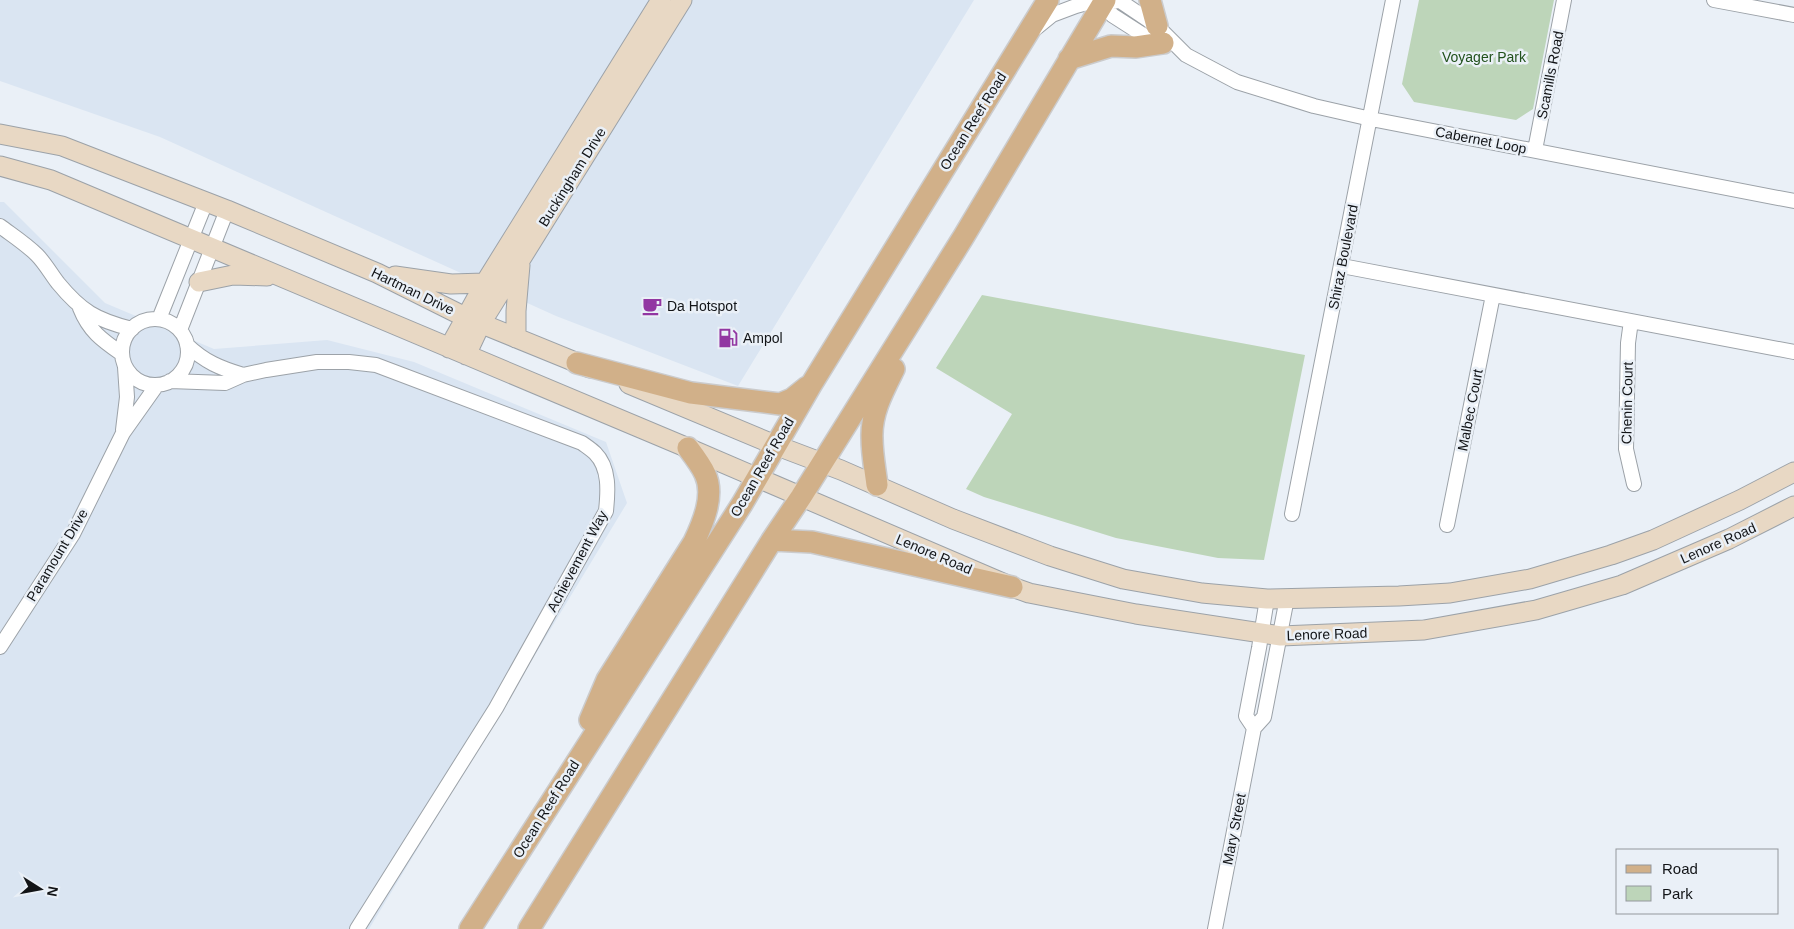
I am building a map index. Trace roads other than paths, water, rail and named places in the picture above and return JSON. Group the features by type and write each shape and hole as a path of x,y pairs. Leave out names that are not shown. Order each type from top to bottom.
{"main road":[{"name":"Ocean Reef Road","path":"470,929 756,478 811,385 1048,0"},
{"path":"1070,59 1111,46 1136,47 1166,39 1150,0"},
{"path":"530,929 964,236 1104,1"},
{"path":"877,485 872,438 876,408 907,342 944,281 964,236"},
{"path":"577,363 691,393 780,404 792,400 811,385"},
{"path":"564,780 607,680 694,542 701,526 709,488 706,475 688,448"},
{"path":"772,540 812,542 1012,588"}],"street":[{"name":"Buckingham Drive","path":"457,352 473,320 485,283 661,0"},
{"name":"Buckingham Drive","path":"473,320 521,259 682,0"},
{"name":"Shiraz Boulevard","path":"1292,514 1393,0"},
{"name":"Scamills Road","path":"1535,150 1564,0"},
{"path":"1714,0 1794,15"},
{"path":"1026,36 1052,15 1087,3 1104,1"},
{"name":"Cabernet Loop","path":"1104,1 1112,15 1151,40 1166,39 1186,55 1237,82 1314,106 1371,119 1794,201"},
{"name":"Hartman Drive","path":"0,134 62,146 227,210 377,273 473,320 775,445 822,462"},
{"path":"0,166 50,180 801,497"},
{"path":"159,319 206,202"},
{"path":"180,330 227,210"},
{"path":"0,226 37,255 80,308 106,321 132,328"},
{"path":"516,338 516,311 521,259"},
{"path":"1342,266 1794,352"},
{"path":"377,273 451,284 485,283"},
{"path":"199,282 233,274 281,277"},
{"name":"Malbec Court","path":"1447,525 1493,295"},
{"path":"80,308 86,322 124,360 133,376 144,383 163,383 180,374 186,362 187,345 180,330 170,322 159,319 144,320 132,328 124,341 124,360"},
{"name":"Chenin Court","path":"1631,321 1628,343 1626,449 1634,484"},
{"name":"Achievement Way","path":"187,345 220,368 243,375"},
{"name":"Paramount Drive","path":"123,433 128,397 124,360"},
{"name":"Achievement Way","path":"163,383 225,383 243,375 317,362 349,362 376,365 582,443 596,454 604,469 609,488 606,511 496,708 357,929"},
{"name":"Paramount Drive","path":"0,647 73,534 123,433 163,383"},
{"path":"822,462 953,519 1050,556 1124,579 1202,593 1267,598 1399,596 1450,593 1530,579 1611,556 1654,540 1740,500 1794,472"},
{"name":"Lenore Road","path":"801,497 1012,588 1029,593 1136,614 1281,636 1424,630 1536,610 1622,585 1729,539 1794,506"},
{"name":"Mary Street","path":"1254,728 1246,716 1267,598"},
{"name":"Mary Street","path":"1215,929 1254,728 1264,717 1287,598"}],"place":[{"name":"Da Hotspot","path":"652,306"},
{"name":"Ampol","path":"728,338"}],"park label":[{"name":"Voyager Park","path":"1484,57"}]}
